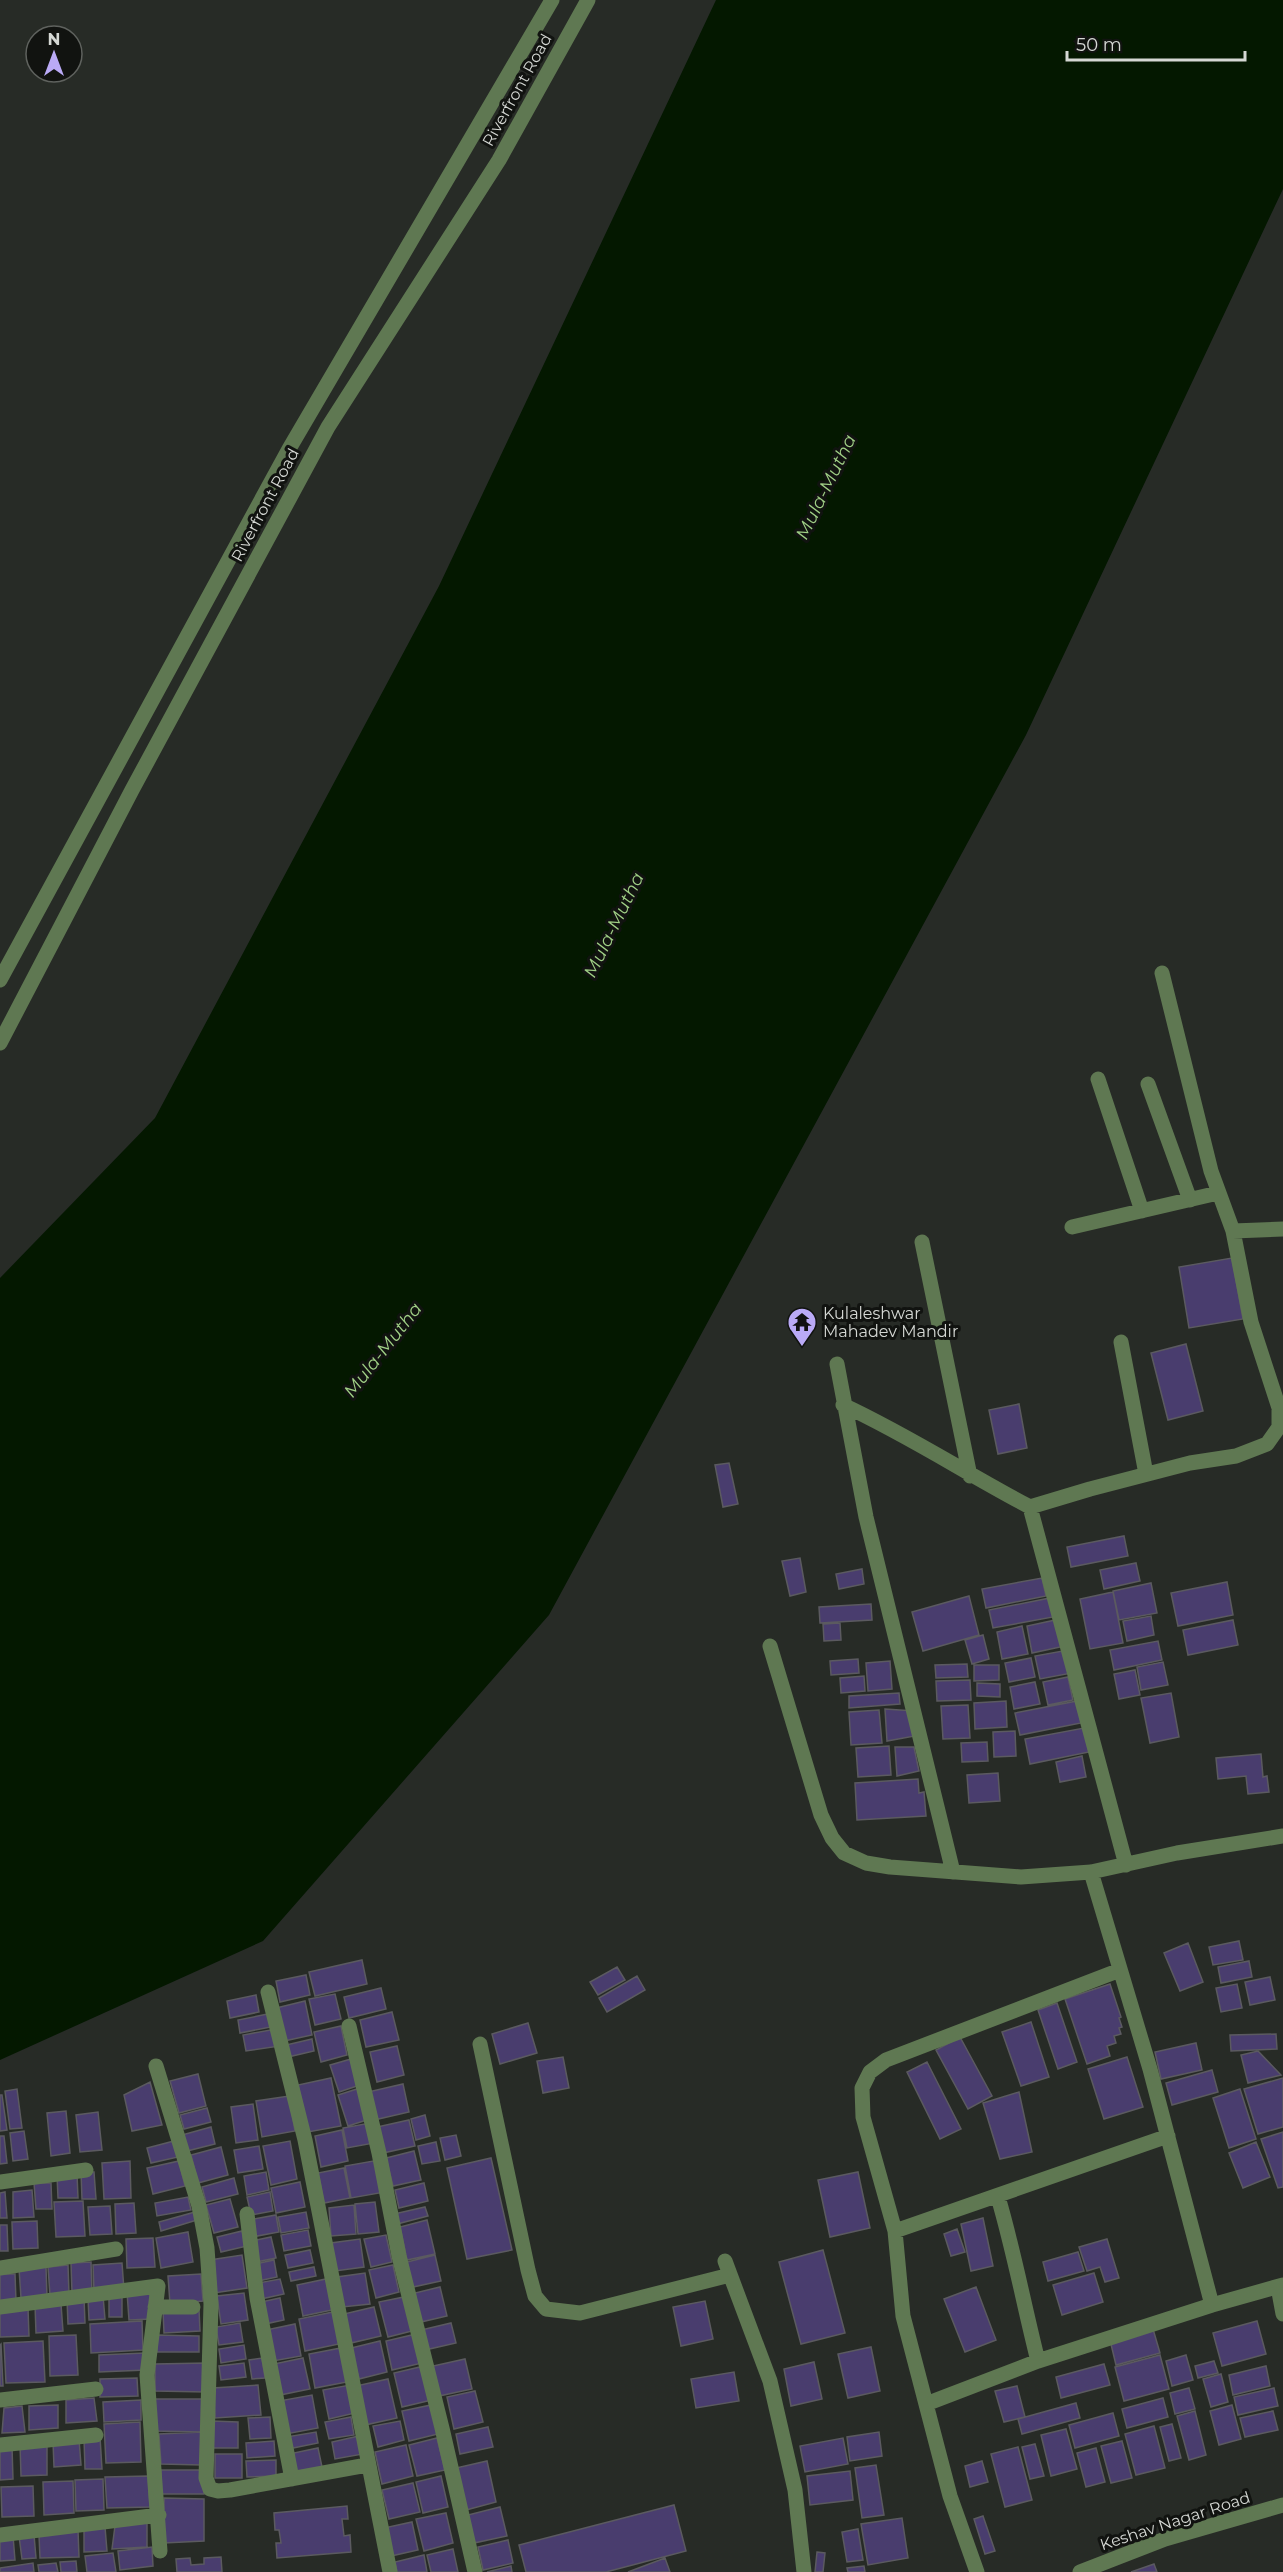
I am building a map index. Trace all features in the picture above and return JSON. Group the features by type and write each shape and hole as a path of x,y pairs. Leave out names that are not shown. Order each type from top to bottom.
{"street":[{"name":"Riverfront Road","path":"0,1043 7,1016 328,427 499,160 588,0"},
{"name":"Riverfront Road","path":"0,980 289,449 546,2"},
{"path":"363,323 384,338"},
{"path":"289,449 309,461"},
{"path":"139,725 161,736"},
{"path":"111,777 132,790"},
{"path":"843,1405 882,1423 970,1476 1030,1508 1146,1474 1190,1463 1236,1456 1267,1444 1279,1427 1279,1408 1251,1322 1233,1231 1218,1193 1162,973"},
{"path":"1098,1079 1142,1211"},
{"path":"1148,1084 1190,1200"},
{"path":"1072,1227 1218,1193"},
{"path":"1233,1231 1283,1229"},
{"path":"922,1242 970,1476"},
{"path":"1121,1342 1146,1474"},
{"path":"837,1364 866,1517 953,1872"},
{"path":"1030,1508 1126,1865"},
{"path":"770,1646 821,1815 832,1838 844,1852 866,1863 890,1868 1021,1876 1090,1872 1177,1852 1282,1839"},
{"path":"1090,1872 1168,2136 1212,2305"},
{"path":"977,2572 950,2496 903,2316 896,2231 863,2117 862,2088 870,2072 886,2060 1120,1970"},
{"path":"268,1992 305,2140 367,2465 390,2572"},
{"path":"349,2026 379,2153 399,2256 476,2572"},
{"path":"480,2044 528,2270 535,2296 546,2309 580,2313 727,2268 770,2381 795,2490 804,2572"},
{"path":"156,2066 193,2186 207,2248 211,2304 206,2478 210,2489 218,2491 367,2465"},
{"path":"896,2231 1168,2136"},
{"path":"0,2182 86,2170"},
{"path":"998,2197 1011,2240 1024,2309 1038,2361"},
{"path":"247,2214 257,2298 292,2479"},
{"path":"0,2268 116,2249"},
{"path":"0,2307 158,2286 147,2375 160,2550"},
{"path":"926,2404 1038,2361 1212,2305 1280,2286 1283,2314"},
{"path":"155,2307 193,2307"},
{"path":"0,2400 96,2389"},
{"path":"0,2445 96,2435"},
{"name":"Keshav Nagar Road","path":"1080,2572 1165,2540 1283,2505"},
{"path":"0,2535 159,2516"}],"water":[{"name":"Mula-Mutha","path":"716,0 1283,0 1283,189 1026,735 549,1615 263,1941 0,2060 0,1278 155,1118 439,586"}],"building":[{"path":"1232,1258 1243,1319 1189,1328 1179,1267"},
{"path":"1186,1344 1203,1411 1168,1420 1151,1353"},
{"path":"1019,1404 1027,1448 998,1454 989,1410"},
{"path":"729,1463 738,1504 723,1507 715,1465"},
{"path":"1124,1536 1128,1556 1071,1567 1067,1547"},
{"path":"800,1558 806,1592 790,1596 782,1561"},
{"path":"1136,1563 1140,1581 1104,1589 1100,1570"},
{"path":"862,1569 864,1584 839,1589 836,1574"},
{"path":"1042,1578 1046,1596 986,1608 982,1589"},
{"path":"1227,1582 1233,1615 1178,1626 1171,1593"},
{"path":"1151,1583 1157,1613 1119,1620 1113,1591"},
{"path":"1113,1592 1123,1643 1090,1649 1080,1599"},
{"path":"969,1596 979,1635 923,1651 912,1612"},
{"path":"1050,1598 1053,1617 993,1628 989,1610"},
{"path":"871,1604 872,1620 820,1623 819,1607"},
{"path":"1151,1616 1154,1635 1127,1641 1123,1621"},
{"path":"1060,1619 1065,1646 1032,1653 1027,1626"},
{"path":"1233,1620 1238,1645 1188,1655 1183,1630"},
{"path":"840,1623 841,1640 824,1641 823,1624"},
{"path":"1022,1626 1028,1654 1002,1659 997,1632"},
{"path":"983,1635 989,1659 972,1664 965,1640"},
{"path":"1158,1641 1162,1660 1114,1670 1110,1650"},
{"path":"1068,1650 1072,1673 1040,1679 1035,1656"},
{"path":"1031,1658 1035,1677 1009,1682 1005,1663"},
{"path":"858,1659 859,1673 831,1675 830,1661"},
{"path":"890,1661 892,1689 868,1691 866,1663"},
{"path":"1163,1662 1168,1685 1141,1690 1137,1667"},
{"path":"967,1664 968,1677 936,1678 935,1665"},
{"path":"974,1665 999,1665 999,1680 974,1681"},
{"path":"1135,1670 1140,1695 1119,1699 1114,1674"},
{"path":"864,1676 865,1691 841,1693 840,1678"},
{"path":"1068,1677 1073,1700 1048,1705 1043,1682"},
{"path":"970,1680 971,1700 937,1701 936,1681"},
{"path":"1035,1682 1040,1704 1014,1709 1010,1687"},
{"path":"977,1683 1000,1684 1000,1697 977,1696"},
{"path":"899,1693 900,1704 849,1708 849,1696"},
{"path":"1171,1693 1179,1737 1150,1743 1141,1698"},
{"path":"1006,1701 1007,1727 975,1729 974,1703"},
{"path":"1077,1701 1081,1723 1020,1735 1015,1713"},
{"path":"968,1705 970,1738 943,1739 941,1706"},
{"path":"885,1709 914,1711 915,1736 887,1741"},
{"path":"879,1710 882,1743 851,1745 849,1712"},
{"path":"1084,1728 1089,1752 1030,1764 1025,1739"},
{"path":"1015,1731 1016,1756 994,1757 993,1732"},
{"path":"987,1742 988,1761 962,1762 961,1743"},
{"path":"889,1746 891,1775 858,1777 856,1748"},
{"path":"895,1747 914,1747 919,1771 897,1776"},
{"path":"1261,1754 1263,1777 1267,1776 1269,1792 1248,1794 1246,1776 1218,1779 1216,1758"},
{"path":"1082,1756 1086,1777 1060,1782 1056,1762"},
{"path":"998,1773 1000,1801 969,1803 967,1775"},
{"path":"918,1779 919,1793 924,1792 926,1816 857,1820 855,1783"},
{"path":"1239,1941 1243,1960 1213,1965 1209,1947"},
{"path":"1188,1943 1203,1982 1180,1991 1164,1953"},
{"path":"362,1960 367,1984 315,1996 309,1972"},
{"path":"1249,1961 1252,1977 1221,1983 1218,1967"},
{"path":"617,1967 625,1980 598,1995 590,1982"},
{"path":"306,1975 310,1995 280,2002 276,1981"},
{"path":"637,1976 645,1990 607,2012 599,1998"},
{"path":"1270,1977 1275,2000 1250,2005 1245,1982"},
{"path":"1110,1984 1121,2017 1119,2018 1122,2027 1119,2028 1121,2034 1114,2036 1116,2043 1107,2046 1110,2056 1087,2064 1065,1999"},
{"path":"1237,1984 1242,2008 1221,2012 1216,1988"},
{"path":"381,1988 386,2009 349,2018 344,1997"},
{"path":"335,1994 341,2019 315,2025 309,1999"},
{"path":"256,1995 259,2012 230,2018 227,2001"},
{"path":"305,2001 312,2035 284,2041 276,2008"},
{"path":"1057,2003 1077,2062 1058,2069 1038,2010"},
{"path":"392,2012 399,2040 366,2047 360,2020"},
{"path":"273,2013 276,2026 240,2033 238,2020"},
{"path":"1031,2022 1049,2077 1021,2086 1002,2032"},
{"path":"528,2023 537,2053 500,2064 492,2034"},
{"path":"341,2026 347,2055 321,2062 314,2032"},
{"path":"276,2029 280,2046 246,2051 243,2035"},
{"path":"1276,2034 1277,2049 1231,2051 1230,2035"},
{"path":"960,2037 992,2096 968,2109 936,2050"},
{"path":"312,2039 314,2051 288,2057 286,2045"},
{"path":"1196,2043 1202,2070 1161,2079 1155,2052"},
{"path":"397,2046 404,2075 377,2082 370,2052"},
{"path":"1258,2051 1281,2075 1248,2083 1241,2055"},
{"path":"563,2057 569,2088 543,2093 537,2061"},
{"path":"1127,2057 1143,2107 1104,2119 1088,2069"},
{"path":"351,2059 360,2085 339,2092 330,2065"},
{"path":"927,2062 961,2129 940,2139 907,2072"},
{"path":"1212,2070 1218,2092 1172,2105 1166,2083"},
{"path":"198,2074 206,2106 179,2113 170,2081"},
{"path":"331,2078 341,2126 308,2132 298,2085"},
{"path":"1283,2078 1283,2127 1258,2134 1244,2089"},
{"path":"150,2082 162,2125 132,2131 124,2095"},
{"path":"403,2084 409,2112 374,2120 368,2092"},
{"path":"360,2088 370,2119 348,2126 338,2095"},
{"path":"17,2089 22,2128 10,2129 5,2091"},
{"path":"1240,2089 1256,2139 1229,2148 1213,2098"},
{"path":"1019,2092 1032,2152 1000,2159 983,2103"},
{"path":"0,2095 2,2095 7,2130 0,2131"},
{"path":"289,2096 295,2131 262,2137 256,2101"},
{"path":"253,2104 258,2140 236,2143 231,2107"},
{"path":"207,2108 211,2122 184,2129 180,2115"},
{"path":"66,2111 70,2153 51,2156 47,2113"},
{"path":"98,2112 102,2150 80,2152 76,2115"},
{"path":"425,2115 430,2136 416,2140 411,2119"},
{"path":"409,2120 415,2146 383,2153 377,2127"},
{"path":"370,2123 374,2143 347,2148 343,2128"},
{"path":"211,2127 215,2144 187,2151 182,2135"},
{"path":"342,2130 348,2161 321,2167 315,2136"},
{"path":"24,2131 28,2159 13,2161 10,2133"},
{"path":"1283,2132 1283,2187 1278,2188 1261,2139"},
{"path":"456,2135 461,2156 445,2160 440,2138"},
{"path":"0,2136 4,2136 7,2163 0,2164"},
{"path":"174,2141 178,2157 151,2163 147,2148"},
{"path":"290,2141 297,2179 271,2185 263,2146"},
{"path":"436,2142 440,2161 422,2164 418,2146"},
{"path":"1256,2142 1270,2177 1243,2188 1229,2153"},
{"path":"259,2146 263,2169 238,2173 234,2150"},
{"path":"221,2147 228,2175 198,2183 191,2155"},
{"path":"414,2151 421,2180 393,2186 386,2158"},
{"path":"491,2158 512,2250 467,2259 447,2168"},
{"path":"379,2160 385,2192 351,2198 345,2166"},
{"path":"130,2161 131,2198 104,2199 102,2163"},
{"path":"179,2161 185,2186 153,2194 147,2168"},
{"path":"344,2168 350,2198 324,2203 318,2173"},
{"path":"81,2172 94,2172 96,2199 82,2199"},
{"path":"266,2172 269,2190 247,2195 244,2176"},
{"path":"858,2172 870,2228 830,2237 818,2180"},
{"path":"77,2174 78,2198 58,2198 57,2175"},
{"path":"234,2178 238,2194 206,2202 202,2187"},
{"path":"300,2182 305,2207 276,2213 271,2188"},
{"path":"34,2183 51,2183 52,2209 36,2209"},
{"path":"424,2183 428,2201 399,2208 395,2190"},
{"path":"32,2190 34,2217 13,2218 13,2192"},
{"path":"5,2192 7,2218 0,2218 0,2193"},
{"path":"270,2192 273,2211 251,2215 247,2197"},
{"path":"188,2197 191,2210 157,2216 155,2203"},
{"path":"230,2199 238,2227 214,2233 206,2205"},
{"path":"83,2201 85,2236 56,2237 54,2202"},
{"path":"375,2202 379,2232 358,2234 355,2204"},
{"path":"134,2203 136,2233 116,2234 115,2204"},
{"path":"354,2205 356,2234 331,2236 329,2208"},
{"path":"110,2206 112,2234 90,2235 88,2207"},
{"path":"425,2207 428,2216 397,2224 394,2214"},
{"path":"195,2212 197,2220 161,2231 159,2222"},
{"path":"306,2212 309,2228 281,2233 278,2217"},
{"path":"276,2215 279,2232 252,2237 249,2220"},
{"path":"983,2218 993,2266 971,2271 961,2224"},
{"path":"427,2220 435,2254 407,2260 400,2227"},
{"path":"37,2221 38,2248 13,2249 12,2222"},
{"path":"0,2225 7,2225 8,2251 0,2251"},
{"path":"957,2229 965,2252 951,2256 944,2234"},
{"path":"308,2230 311,2246 284,2251 281,2235"},
{"path":"242,2231 247,2246 221,2252 217,2237"},
{"path":"188,2232 193,2262 161,2268 156,2238"},
{"path":"386,2235 392,2262 371,2267 364,2239"},
{"path":"271,2237 276,2258 256,2262 251,2241"},
{"path":"153,2238 155,2267 127,2268 126,2239"},
{"path":"360,2239 364,2267 335,2271 331,2243"},
{"path":"1107,2239 1119,2278 1105,2282 1100,2267 1087,2271 1079,2247"},
{"path":"310,2250 313,2263 288,2268 285,2255"},
{"path":"823,2250 845,2333 801,2344 779,2262"},
{"path":"1078,2252 1084,2271 1048,2281 1043,2262"},
{"path":"242,2255 247,2288 214,2293 210,2260"},
{"path":"435,2255 441,2281 413,2287 407,2262"},
{"path":"274,2260 277,2277 258,2281 255,2264"},
{"path":"91,2262 92,2292 72,2292 71,2263"},
{"path":"122,2263 124,2290 94,2291 93,2265"},
{"path":"68,2265 69,2294 50,2295 48,2267"},
{"path":"393,2265 399,2292 376,2298 369,2270"},
{"path":"46,2267 47,2297 21,2298 19,2268"},
{"path":"314,2267 316,2276 291,2281 289,2272"},
{"path":"365,2273 370,2304 342,2307 337,2277"},
{"path":"1094,2273 1103,2302 1062,2315 1053,2285"},
{"path":"0,2274 15,2274 16,2301 0,2302"},
{"path":"201,2274 203,2301 170,2304 168,2276"},
{"path":"280,2279 284,2294 261,2299 258,2283"},
{"path":"326,2279 332,2310 303,2316 297,2285"},
{"path":"440,2287 447,2316 421,2322 415,2293"},
{"path":"976,2287 996,2340 965,2352 944,2299"},
{"path":"150,2291 151,2319 129,2320 127,2292"},
{"path":"244,2293 248,2320 221,2324 217,2296"},
{"path":"122,2295 122,2317 109,2317 109,2296"},
{"path":"103,2296 105,2319 89,2320 88,2298"},
{"path":"404,2297 412,2331 388,2337 379,2302"},
{"path":"84,2298 85,2323 68,2324 67,2299"},
{"path":"280,2298 284,2320 265,2324 261,2302"},
{"path":"705,2301 713,2339 681,2346 673,2307"},
{"path":"61,2304 63,2331 36,2333 35,2305"},
{"path":"374,2307 381,2336 351,2343 344,2314"},
{"path":"28,2308 29,2336 0,2337 0,2309"},
{"path":"199,2309 200,2331 164,2333 163,2311"},
{"path":"333,2312 339,2344 305,2351 299,2319"},
{"path":"142,2321 143,2350 91,2353 90,2324"},
{"path":"1257,2321 1266,2354 1222,2366 1213,2333"},
{"path":"240,2323 243,2342 219,2345 216,2327"},
{"path":"451,2323 456,2343 425,2350 421,2330"},
{"path":"295,2324 301,2356 273,2361 266,2330"},
{"path":"1153,2329 1160,2353 1116,2365 1110,2340"},
{"path":"416,2334 422,2363 392,2370 386,2341"},
{"path":"76,2335 78,2375 50,2376 49,2336"},
{"path":"157,2335 199,2336 199,2352 157,2352"},
{"path":"43,2341 45,2382 6,2383 4,2343"},
{"path":"380,2341 387,2372 359,2379 351,2348"},
{"path":"1,2344 3,2386 0,2386"},
{"path":"244,2345 246,2359 221,2363 219,2349"},
{"path":"871,2347 880,2391 848,2398 838,2354"},
{"path":"341,2348 347,2382 315,2388 309,2354"},
{"path":"145,2353 146,2370 99,2372 99,2355"},
{"path":"1160,2355 1169,2389 1124,2401 1115,2367"},
{"path":"1186,2355 1193,2380 1172,2386 1166,2361"},
{"path":"262,2358 265,2378 252,2379 249,2360"},
{"path":"303,2358 310,2389 280,2395 274,2364"},
{"path":"465,2359 472,2389 439,2396 433,2366"},
{"path":"1214,2361 1218,2373 1198,2378 1195,2366"},
{"path":"814,2362 822,2399 791,2406 784,2369"},
{"path":"206,2363 206,2392 155,2391 155,2364"},
{"path":"244,2363 246,2377 221,2380 219,2366"},
{"path":"1104,2364 1110,2385 1061,2398 1056,2377"},
{"path":"424,2366 432,2400 402,2407 394,2373"},
{"path":"1266,2366 1270,2386 1233,2395 1229,2375"},
{"path":"734,2372 739,2401 696,2408 691,2379"},
{"path":"1221,2374 1228,2402 1211,2407 1203,2379"},
{"path":"137,2378 138,2396 100,2397 100,2379"},
{"path":"388,2379 397,2418 365,2425 356,2386"},
{"path":"258,2385 261,2415 215,2418 213,2388"},
{"path":"350,2385 355,2413 329,2419 323,2390"},
{"path":"1017,2386 1025,2417 1004,2422 995,2391"},
{"path":"1189,2388 1195,2409 1175,2414 1170,2393"},
{"path":"1274,2388 1278,2406 1238,2415 1234,2397"},
{"path":"475,2391 483,2422 454,2429 447,2397"},
{"path":"312,2395 318,2428 286,2434 279,2401"},
{"path":"94,2398 97,2421 66,2423 66,2400"},
{"path":"1163,2398 1168,2417 1127,2428 1122,2409"},
{"path":"153,2399 202,2399 202,2432 153,2431"},
{"path":"141,2400 141,2420 104,2422 103,2402"},
{"path":"1076,2403 1080,2418 1022,2434 1018,2419"},
{"path":"58,2405 58,2428 29,2430 29,2406"},
{"path":"431,2405 438,2434 409,2441 402,2411"},
{"path":"1232,2405 1241,2439 1219,2445 1210,2411"},
{"path":"22,2406 25,2432 2,2433 4,2408"},
{"path":"1195,2411 1206,2455 1189,2460 1177,2416"},
{"path":"1273,2411 1278,2430 1245,2437 1240,2418"},
{"path":"1113,2413 1119,2436 1075,2448 1069,2425"},
{"path":"270,2417 271,2438 250,2439 248,2418"},
{"path":"351,2417 354,2435 329,2439 325,2422"},
{"path":"212,2421 238,2422 238,2448 212,2448"},
{"path":"400,2421 404,2440 378,2447 373,2426"},
{"path":"140,2422 141,2462 106,2463 104,2424"},
{"path":"1172,2424 1181,2458 1169,2461 1160,2427"},
{"path":"1154,2426 1165,2468 1136,2475 1125,2434"},
{"path":"488,2427 493,2447 460,2454 456,2434"},
{"path":"1066,2429 1077,2469 1051,2476 1041,2435"},
{"path":"203,2432 202,2465 161,2464 159,2434"},
{"path":"316,2432 318,2443 288,2449 286,2437"},
{"path":"879,2432 882,2456 850,2461 847,2437"},
{"path":"359,2436 363,2454 335,2459 332,2442"},
{"path":"100,2437 102,2469 85,2469 84,2439"},
{"path":"437,2438 445,2470 417,2476 409,2445"},
{"path":"843,2438 848,2464 805,2472 800,2446"},
{"path":"79,2439 81,2465 54,2467 53,2442"},
{"path":"274,2441 275,2456 247,2458 246,2443"},
{"path":"1122,2441 1132,2478 1111,2483 1101,2446"},
{"path":"47,2443 47,2475 21,2476 20,2445"},
{"path":"1035,2444 1044,2476 1030,2479 1022,2447"},
{"path":"406,2445 413,2476 382,2484 375,2452"},
{"path":"0,2447 12,2447 13,2479 0,2480"},
{"path":"1018,2447 1032,2500 1005,2507 991,2454"},
{"path":"318,2448 322,2467 292,2473 289,2454"},
{"path":"1096,2448 1105,2482 1086,2487 1077,2453"},
{"path":"215,2454 242,2454 242,2478 215,2478"},
{"path":"276,2460 276,2476 247,2477 246,2461"},
{"path":"487,2461 496,2502 466,2510 456,2468"},
{"path":"982,2461 988,2482 970,2487 965,2466"},
{"path":"876,2465 884,2515 862,2518 855,2468"},
{"path":"161,2470 204,2470 204,2494 161,2494"},
{"path":"850,2471 853,2500 810,2505 807,2476"},
{"path":"148,2476 150,2507 107,2508 105,2477"},
{"path":"441,2476 448,2507 423,2513 416,2482"},
{"path":"103,2479 104,2510 76,2511 75,2480"},
{"path":"73,2481 74,2513 44,2515 43,2482"},
{"path":"413,2483 420,2512 389,2519 382,2490"},
{"path":"33,2486 34,2516 2,2517 1,2487"},
{"path":"164,2498 204,2499 204,2541 164,2543"},
{"path":"674,2505 686,2551 606,2572 526,2572 519,2545"},
{"path":"347,2506 348,2519 342,2519 344,2536 350,2535 351,2552 277,2558 276,2543 281,2543 279,2530 275,2530 274,2513"},
{"path":"500,2507 507,2536 474,2543 468,2515"},
{"path":"446,2513 453,2543 424,2551 416,2519"},
{"path":"983,2516 995,2551 985,2554 974,2519"},
{"path":"902,2518 908,2558 868,2565 861,2524"},
{"path":"412,2522 418,2550 391,2556 384,2528"},
{"path":"147,2523 147,2547 112,2549 115,2526"},
{"path":"105,2527 107,2551 84,2552 84,2528"},
{"path":"858,2529 863,2560 847,2562 842,2532"},
{"path":"78,2530 79,2557 40,2558 39,2535"},
{"path":"34,2535 36,2558 22,2559 19,2536"},
{"path":"13,2536 15,2560 0,2561 0,2538"},
{"path":"508,2540 513,2563 483,2570 478,2547"},
{"path":"152,2547 153,2566 120,2570 118,2551"},
{"path":"453,2549 458,2572 431,2572 427,2555"},
{"path":"817,2552 825,2553 823,2572 815,2572"},
{"path":"113,2553 116,2572 87,2572 85,2556"},
{"path":"424,2555 427,2572 397,2572 395,2562"},
{"path":"221,2557 222,2572 177,2572 176,2559 190,2558 191,2565 204,2564 204,2558"},
{"path":"665,2558 670,2572 628,2572"},
{"path":"76,2561 77,2572 61,2572 60,2562"},
{"path":"33,2563 34,2572 0,2572 0,2568"},
{"path":"56,2563 58,2572 39,2572 38,2565"},
{"path":"1154,2564 1157,2572 1131,2572"},
{"path":"511,2566 512,2572 487,2572"},
{"path":"864,2566 865,2572 848,2572 847,2568"}],"place":[{"name":"Kulaleshwar Mahadev Mandir","path":"802,1348"}]}
